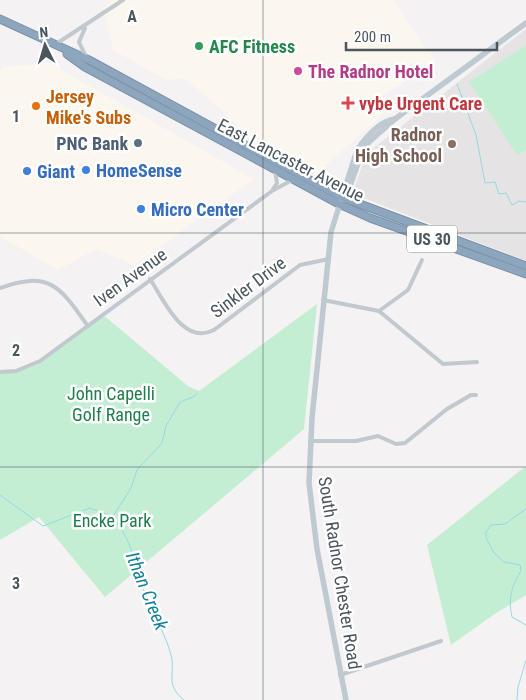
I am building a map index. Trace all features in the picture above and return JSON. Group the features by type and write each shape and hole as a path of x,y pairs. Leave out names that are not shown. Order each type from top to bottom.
{"highway":[{"name":"East Lancaster Avenue","path":"0,19 54,46 89,60 377,220 526,274"},
{"name":"East Lancaster Avenue","path":"54,46 85,67 292,180 340,200 526,266"}],"main road":[{"name":"South Radnor Chester Road","path":"346,700 340,675 309,483 310,441 322,300 329,259 331,232 340,200 350,186 362,152 369,142 395,119 526,23"}],"street":[{"path":"54,46 123,0"},
{"path":"86,26 79,42 82,52 89,60"},
{"path":"272,191 277,182 275,171"},
{"name":"Iven Avenue","path":"0,372 16,371 40,361 272,191 292,180"},
{"name":"Sinkler Drive","path":"150,279 184,327 190,332 201,334 214,330 300,265 329,259"},
{"path":"379,311 408,290 422,260"},
{"path":"0,288 24,282 46,283 62,292 87,325"},
{"path":"322,300 379,311 444,364 476,362"},
{"path":"310,441 356,441 378,436 396,444 405,443 447,409 471,395 476,395"},
{"path":"340,675 441,641"}],"shaded area":[{"path":"114,0 393,0 435,61 375,101 384,113 317,173 253,141 212,101 183,78 167,80 113,50 103,8"},
{"name":"Radnor High School","path":"526,29 526,261 356,195 354,189 364,160 371,150"},
{"path":"49,63 254,179 134,265 96,249 58,270 0,236 0,71 3,67"}],"green space":[{"path":"526,45 526,150 517,155 469,82"},
{"path":"317,304 304,429 105,597 39,517 0,540 0,372 15,370 42,359 102,314 188,386 199,391"},
{"path":"526,466 526,595 496,613 451,645 427,545"}],"waterway":[{"path":"457,84 476,135 485,183 495,182 499,194 506,193 512,205 519,201 526,202"},
{"path":"112,518 131,488 137,470 162,443 166,426 180,402 198,393"},
{"name":"Ithan Creek","path":"0,495 43,526 90,508 104,513 118,524 134,557 144,592 169,648 172,662 172,684 184,700"},
{"path":"526,509 505,524 491,525 486,532 486,538 494,553 504,562 520,565 521,571 511,593 510,605 512,617 526,625"},
{"path":"517,700 518,687 526,660"}],"place":[{"name":"AFC Fitness","path":"199,46"},
{"name":"The Radnor Hotel","path":"298,71"},
{"name":"vybe Urgent Care","path":"348,103"},
{"name":"Jersey Mike's Subs","path":"36,106"},
{"name":"PNC Bank","path":"138,143"},
{"name":"Radnor High School","path":"452,144"},
{"name":"HomeSense","path":"86,170"},
{"name":"Giant","path":"27,171"},
{"name":"Micro Center","path":"141,209"}],"park label":[{"name":"John Capelli Golf Range","path":"111,403"},
{"name":"Encke Park","path":"112,520"}]}
